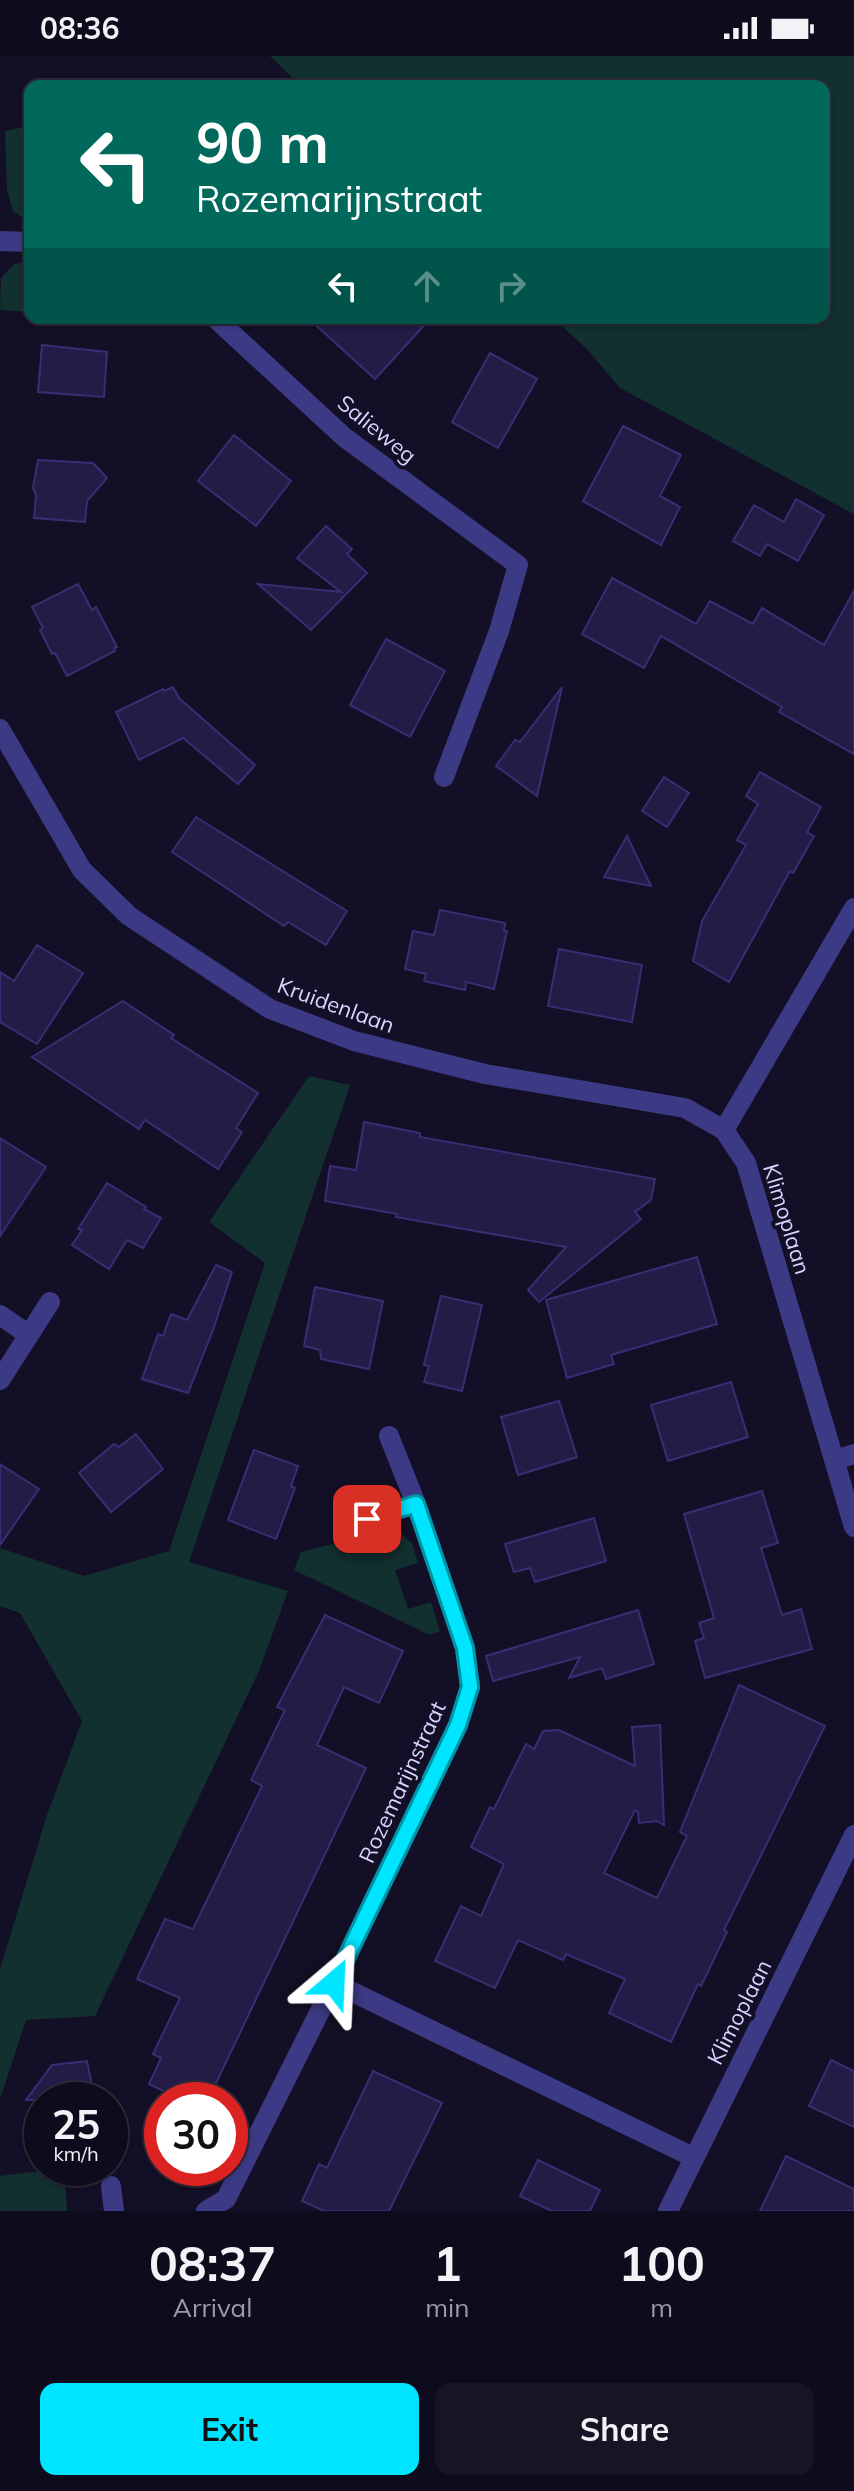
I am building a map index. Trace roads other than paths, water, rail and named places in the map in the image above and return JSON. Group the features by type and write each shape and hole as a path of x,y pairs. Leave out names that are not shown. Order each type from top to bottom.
{"street":[{"path":"0,241 24,242"},
{"name":"Salieweg","path":"222,324 344,437 518,565 499,631 444,777"},
{"name":"Kruidenlaan","path":"0,729 82,870 129,916 270,1009 354,1041 472,1071 685,1108 724,1130"},
{"path":"724,1130 854,908"},
{"name":"Klimoplaan","path":"724,1130 746,1163 844,1457 854,1527"},
{"path":"0,1380 50,1302"},
{"path":"0,1315 29,1335"},
{"name":"Rozemarijnstraat","path":"206,2211 226,2199 458,1725 470,1687 465,1648 416,1504 389,1436"},
{"path":"367,1519 416,1504"},
{"name":"Klimoplaan","path":"668,2211 854,1835"},
{"path":"334,1983 693,2157"},
{"path":"111,2186 114,2211"}]}
